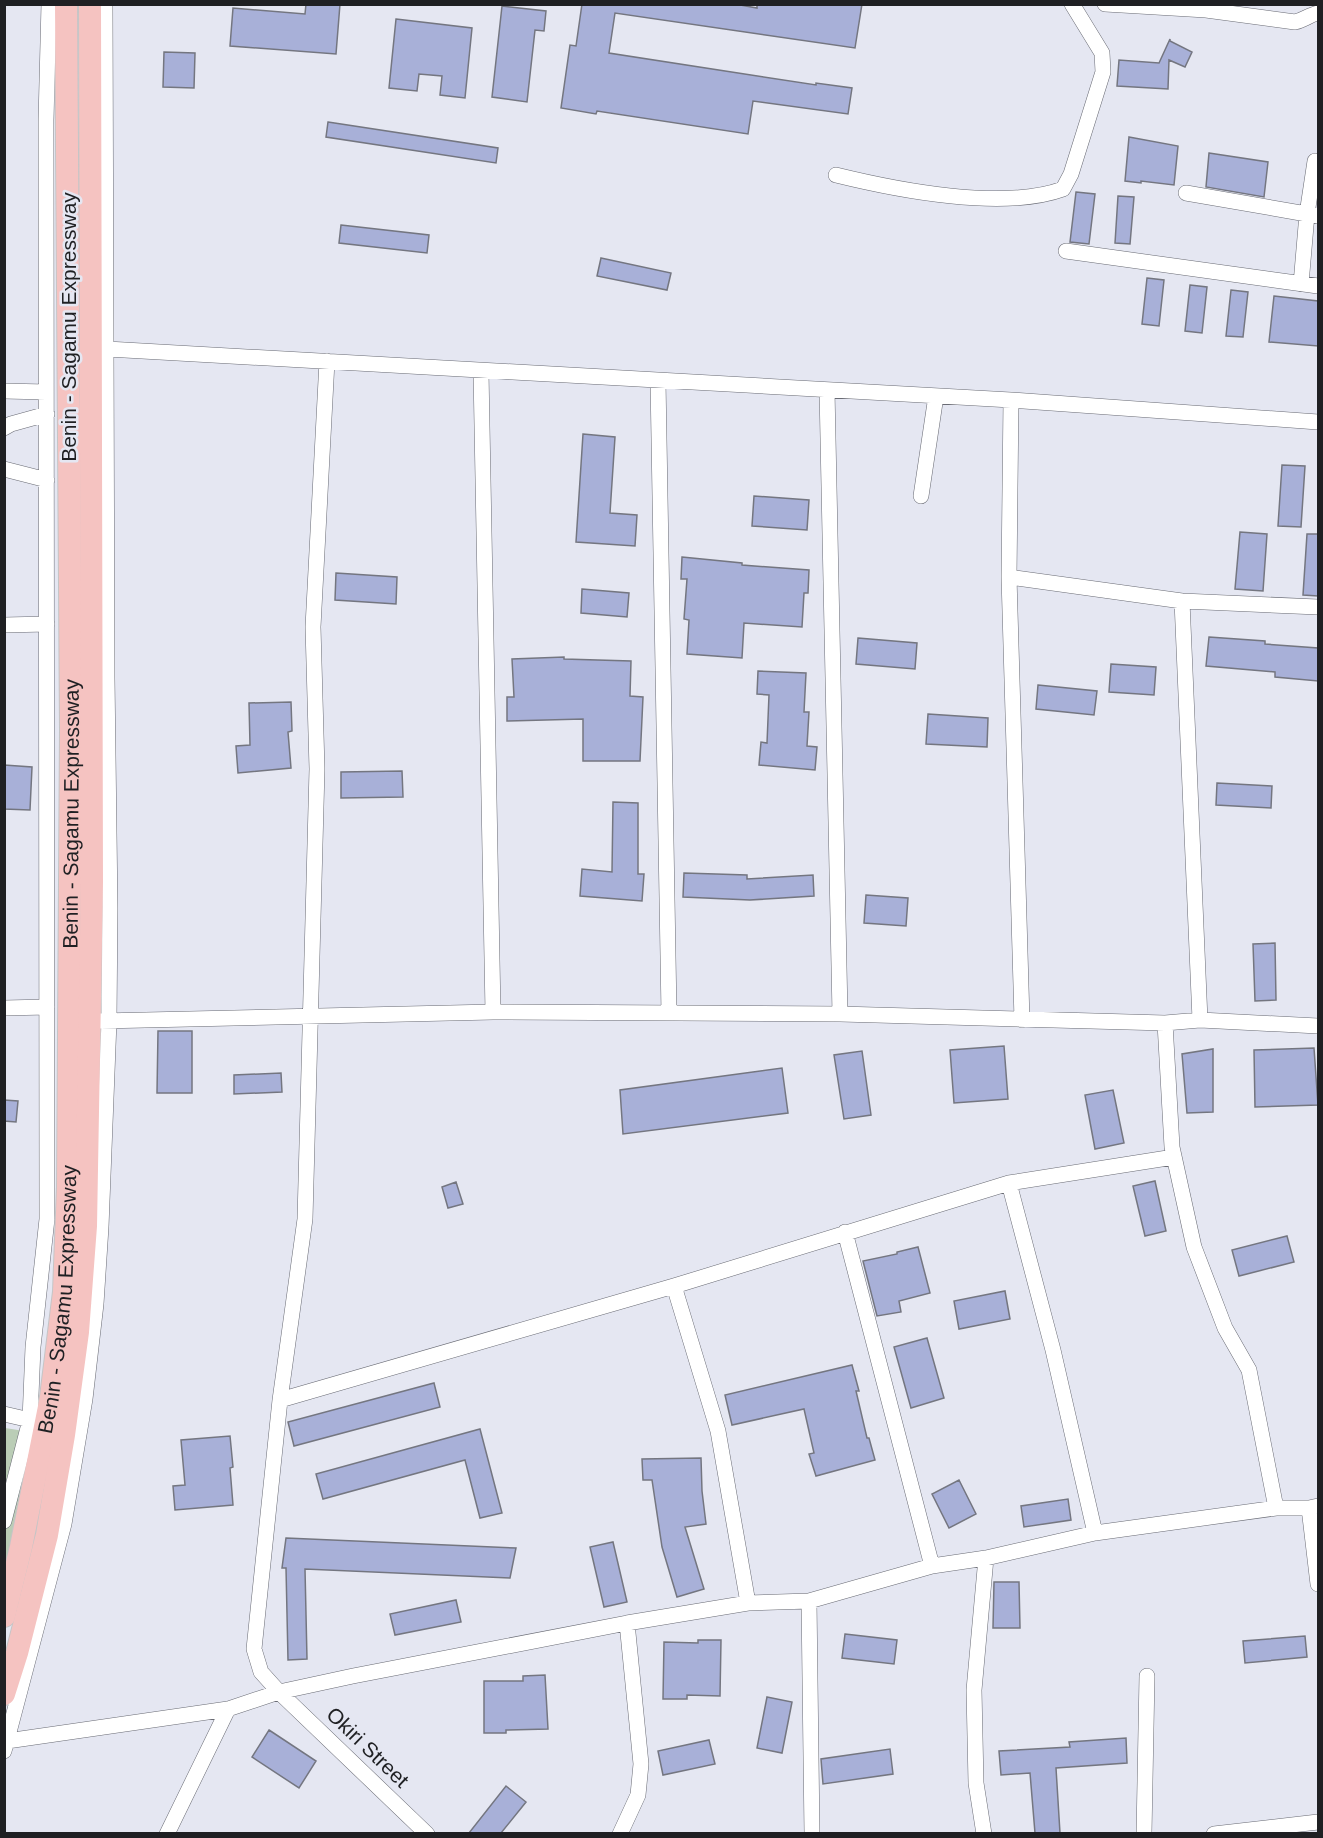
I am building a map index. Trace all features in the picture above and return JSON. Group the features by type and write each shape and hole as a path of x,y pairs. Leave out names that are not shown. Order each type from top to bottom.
{"highway":[{"name":"Benin - Sagamu Expressway","path":"4,1616 21,1547 51,1397 77,1188 66,4"},
{"path":"4,1694 18,1653 47,1534 64,1435 78,1332 86,1226 77,1188 100,1021 92,835 90,4"}],"street":[{"path":"4,1521 30,1420 33,1347 47,1219 46,120 49,4"},
{"path":"105,4 107,349 100,1021 101,1227 96,1304 85,1399 64,1524 6,1746 228,1709 279,1692 353,1676 627,1623 748,1604 809,1601 932,1566 986,1558 1095,1533 1276,1508 1314,1507 1318,1584"},
{"path":"836,175 872,184 983,200 1050,194 1063,189 1071,174 1103,72 1102,53 1072,4"},
{"path":"1105,4 1206,10 1295,22 1318,13"},
{"path":"1301,284 1313,215 1315,161"},
{"path":"1186,193 1313,215"},
{"path":"1065,251 1318,286"},
{"path":"107,349 481,372 1011,400 1318,422"},
{"name":"Okiri Street","path":"327,361 313,627 317,769 305,1219 280,1400 254,1649 261,1672 279,1692 427,1833"},
{"path":"481,372 493,1012"},
{"path":"658,381 669,1013"},
{"path":"826,390 840,1014"},
{"path":"4,391 46,392"},
{"path":"921,496 936,396"},
{"path":"1011,400 1009,577 1022,1020"},
{"path":"4,428 46,414"},
{"path":"4,469 47,480"},
{"path":"1009,577 1182,601 1318,607"},
{"path":"1182,601 1200,1020"},
{"path":"4,625 47,624"},
{"path":"4,1008 47,1007"},
{"path":"100,1021 493,1012 840,1014 1165,1023 1200,1020 1318,1026"},
{"path":"1165,1023 1174,1157 1194,1247 1225,1328 1249,1370 1276,1508"},
{"path":"280,1400 675,1286 1009,1183 1174,1157"},
{"path":"1009,1183 1053,1350 1095,1533"},
{"path":"845,1232 932,1566"},
{"path":"675,1286 718,1431 748,1604"},
{"path":"4,1414 30,1420"},
{"path":"984,1833 976,1783 974,1690 986,1558"},
{"path":"809,1601 812,1833"},
{"path":"620,1833 638,1796 641,1764 627,1623"},
{"path":"1144,1833 1147,1676"},
{"path":"167,1833 228,1709"},
{"path":"1214,1833 1312,1827"}],"green space":[{"path":"5,1428 31,1432 14,1531 5,1566"}],"building":[{"path":"306,4 340,4 336,54 230,46 233,8 305,14"},
{"path":"582,4 735,4 757,8 757,4 862,4 855,48 615,13 609,53 816,85 816,83 852,88 848,114 753,101 748,134 597,111 596,114 561,108 570,45 576,46"},
{"path":"502,6 546,11 544,31 535,30 527,102 492,97"},
{"path":"396,19 472,28 465,98 440,95 442,76 419,74 417,91 389,88"},
{"path":"1170,39 1192,52 1185,67 1169,60 1168,89 1117,86 1119,60 1159,63"},
{"path":"164,52 195,53 194,88 163,87"},
{"path":"328,122 498,148 496,163 326,137"},
{"path":"1129,137 1178,146 1174,185 1125,181"},
{"path":"1209,153 1268,162 1264,197 1206,187"},
{"path":"1076,192 1095,194 1089,244 1070,242"},
{"path":"1118,196 1134,197 1130,244 1115,243"},
{"path":"341,225 429,235 427,253 339,243"},
{"path":"601,258 671,273 667,290 597,276"},
{"path":"1147,278 1164,280 1159,326 1142,324"},
{"path":"1190,285 1207,287 1202,333 1185,331"},
{"path":"1231,290 1248,292 1243,337 1226,336"},
{"path":"1274,296 1318,301 1318,346 1269,342"},
{"path":"583,434 615,437 610,513 637,515 635,546 576,542"},
{"path":"1282,465 1305,466 1301,527 1278,526"},
{"path":"754,496 809,500 807,530 752,526"},
{"path":"1240,532 1267,534 1263,591 1235,589"},
{"path":"1307,534 1318,534 1318,596 1303,595"},
{"path":"682,557 742,563 742,565 809,570 808,593 804,593 802,627 744,623 742,658 687,654 689,620 684,619 687,579 681,579"},
{"path":"336,573 397,577 396,604 335,600"},
{"path":"582,589 629,593 627,617 581,613"},
{"path":"1209,637 1318,648 1318,681 1275,677 1275,672 1206,666"},
{"path":"858,638 917,643 915,669 856,664"},
{"path":"564,657 564,659 631,661 630,696 643,697 640,761 583,761 583,719 507,721 507,697 514,697 512,659"},
{"path":"1111,664 1156,667 1154,695 1109,692"},
{"path":"758,671 806,673 804,712 809,712 807,746 817,747 815,770 759,765 761,742 767,743 769,695 757,694"},
{"path":"1038,685 1097,691 1094,715 1036,709"},
{"path":"291,702 292,731 288,732 291,768 238,773 236,746 250,745 249,703"},
{"path":"928,714 988,718 987,747 926,744"},
{"path":"4,765 32,767 30,810 4,809"},
{"path":"402,771 403,797 341,798 341,772"},
{"path":"1217,783 1272,786 1271,808 1216,805"},
{"path":"613,802 638,803 638,874 644,874 642,901 580,896 582,869 612,872"},
{"path":"684,873 747,875 747,879 813,875 814,896 750,900 683,897"},
{"path":"866,895 908,898 906,926 864,923"},
{"path":"1275,943 1276,1000 1255,1001 1253,944"},
{"path":"158,1031 192,1031 192,1093 157,1093"},
{"path":"1004,1046 1008,1099 954,1103 950,1050"},
{"path":"1314,1048 1318,1105 1255,1107 1254,1050"},
{"path":"1213,1049 1213,1112 1187,1113 1182,1054"},
{"path":"862,1051 871,1115 844,1119 834,1055"},
{"path":"782,1068 788,1113 623,1134 620,1090"},
{"path":"281,1073 282,1092 234,1094 234,1075"},
{"path":"1113,1090 1124,1143 1095,1149 1085,1095"},
{"path":"4,1100 18,1101 16,1122 4,1121"},
{"path":"1155,1181 1166,1231 1145,1236 1133,1186"},
{"path":"456,1182 463,1204 448,1208 442,1187"},
{"path":"1287,1236 1294,1262 1239,1276 1232,1250"},
{"path":"918,1247 930,1293 899,1301 901,1312 877,1316 863,1261"},
{"path":"1005,1291 1010,1319 959,1329 954,1301"},
{"path":"927,1338 944,1398 911,1408 894,1347"},
{"path":"852,1365 867,1438 869,1438 875,1460 816,1476 809,1454 814,1453 804,1409 732,1425 725,1395"},
{"path":"434,1383 440,1407 294,1446 288,1422"},
{"path":"480,1429 502,1513 480,1518 465,1460 323,1499 316,1474"},
{"path":"230,1436 233,1505 175,1510 173,1486 185,1485 181,1440"},
{"path":"701,1458 706,1524 685,1527 704,1589 677,1597 662,1547 652,1480 643,1480 642,1459"},
{"path":"959,1480 976,1514 949,1528 932,1494"},
{"path":"1068,1499 1071,1520 1024,1527 1021,1506"},
{"path":"286,1538 516,1548 510,1578 305,1569 307,1659 288,1660 286,1568 282,1568"},
{"path":"613,1542 627,1602 604,1607 590,1547"},
{"path":"994,1582 1019,1582 1020,1628 993,1628"},
{"path":"456,1600 461,1622 395,1635 390,1614"},
{"path":"845,1634 897,1640 894,1664 842,1658"},
{"path":"1305,1636 1307,1657 1245,1663 1243,1641"},
{"path":"698,1640 721,1640 720,1696 687,1695 687,1699 663,1699 664,1642 698,1643"},
{"path":"545,1675 548,1729 484,1733 484,1681 523,1681 523,1676"},
{"path":"767,1697 792,1702 782,1753 757,1748"},
{"path":"269,1730 316,1761 299,1788 252,1757"},
{"path":"1126,1738 1127,1763 1056,1768 1060,1833 1035,1833 1030,1773 1001,1775 999,1751 1070,1747 1069,1742"},
{"path":"709,1740 715,1764 663,1775 658,1751"},
{"path":"890,1749 893,1774 823,1784 821,1759"},
{"path":"506,1786 526,1802 501,1833 469,1833"}]}
